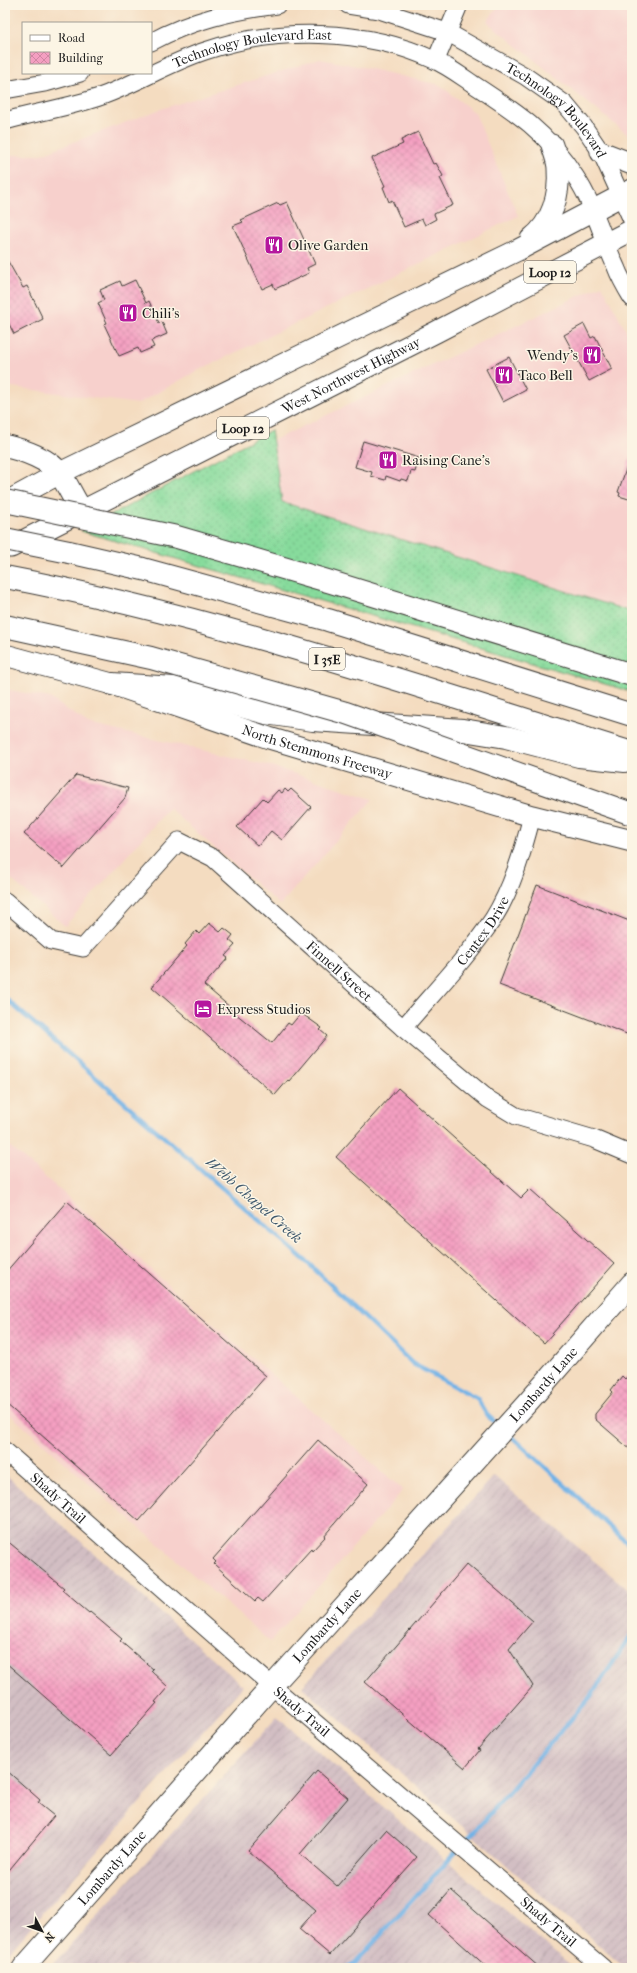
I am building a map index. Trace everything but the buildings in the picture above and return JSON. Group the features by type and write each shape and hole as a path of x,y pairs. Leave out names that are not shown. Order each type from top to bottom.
{"highway":[{"path":"5,446 32,454 60,473 81,510"},
{"path":"5,502 184,539 331,582 632,675"},
{"path":"5,539 144,569 328,620 632,715"},
{"name":"I 35E","path":"12,578 91,595 268,641 632,753"},
{"path":"5,626 151,658 346,713 632,814"},
{"path":"112,684 175,688 266,714 313,720 463,730 506,737 579,756 632,762"}],"main road":[{"path":"518,250 537,235 550,215 558,192 558,168 552,145"},
{"path":"601,152 632,164"},
{"name":"Loop 12","path":"5,502 60,473 518,250 627,193"},
{"name":"West Northwest Highway","path":"5,550 81,510 436,332 632,230"},
{"name":"North Stemmons Freeway","path":"5,655 112,684 269,738 532,816 632,841"},
{"name":"Lombardy Lane","path":"23,1968 272,1686 530,1401 632,1283"}],"street":[{"path":"152,42 183,26 234,11 277,5"},
{"path":"348,5 379,10 447,32"},
{"path":"436,60 458,5"},
{"name":"Technology Boulevard","path":"447,32 525,76 565,104 584,127 627,193 632,220"},
{"name":"Technology Boulevard East","path":"152,74 204,51 276,35 317,34 370,40 436,60"},
{"name":"Technology Boulevard","path":"436,60 520,115 552,145 576,176 594,210 606,244"},
{"path":"5,90 44,83 76,74"},
{"path":"79,74 86,100"},
{"name":"Technology Boulevard East","path":"5,121 101,96 151,74"},
{"path":"606,244 616,268 632,298"},
{"name":"Centex Drive","path":"403,1028 452,972 493,918 518,863 532,816"},
{"name":"Finnell Street","path":"5,901 51,942 83,948 179,841 213,858 403,1028 488,1099 516,1116 594,1139 632,1155"},
{"name":"Shady Trail","path":"5,1451 272,1686 603,1968"}],"shaded area":[{"path":"499,5 632,5 632,138 487,22"},
{"path":"320,59 440,85 475,113 518,216 193,373 138,404 5,386 5,155 39,155 161,109"},
{"path":"602,285 632,342 632,612 282,502 272,441"},
{"path":"5,689 50,698 88,724 271,766 373,799 280,905 169,808 65,926 5,874"},
{"path":"5,1142 403,1490 270,1642 5,1410"},
{"path":"5,1474 243,1686 5,1956"},
{"path":"494,1476 632,1593 632,1968 625,1968 302,1687"},
{"path":"277,1717 574,1968 50,1968"}],"green space":[{"path":"271,430 282,502 632,612 632,692 81,531"}],"waterway":[{"name":"Webb Chapel Creek","path":"5,998 309,1264 413,1364 477,1398 487,1415 499,1426"},
{"path":"508,1433 632,1547"},
{"path":"347,1968 355,1963 484,1821 591,1696 632,1634"}],"place":[{"name":"Olive Garden","path":"274,245"},
{"name":"Chili's","path":"128,313"},
{"name":"Wendy's","path":"592,355"},
{"name":"Taco Bell","path":"504,375"},
{"name":"Raising Cane's","path":"388,460"},
{"name":"Express Studios","path":"203,1009"}]}
